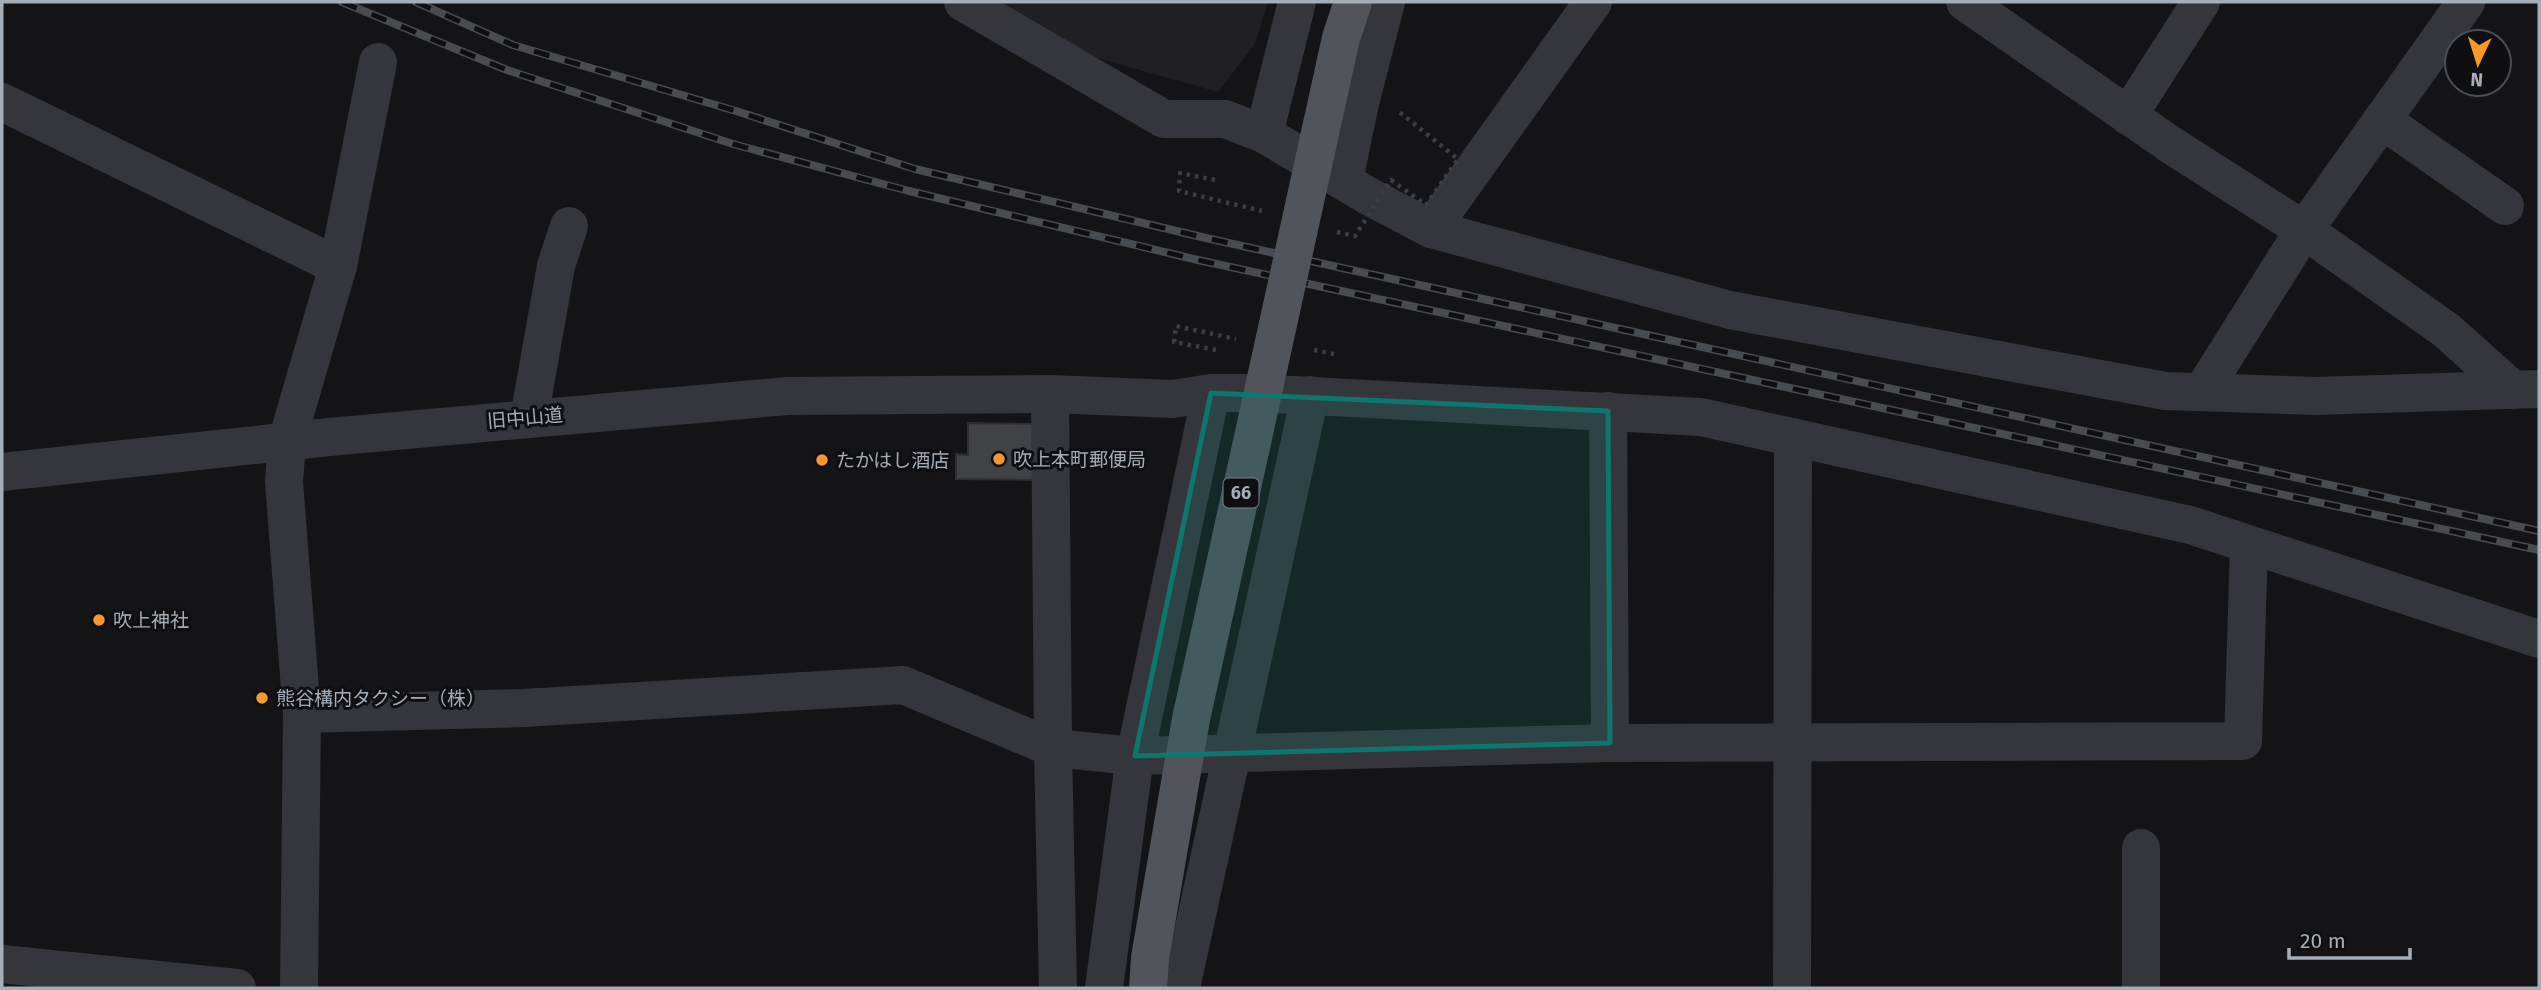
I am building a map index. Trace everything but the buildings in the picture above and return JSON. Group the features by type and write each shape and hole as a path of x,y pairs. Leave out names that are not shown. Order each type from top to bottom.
{"main road":[{"name":"66","path":"1148,988 1150,958 1191,719 1341,38 1353,2"}],"street":[{"path":"962,2 1164,119 1225,119 1264,134 1431,229 1730,310 2165,391 2315,396 2526,389"},
{"path":"1264,134 1297,2"},
{"path":"1344,181 1360,103 1386,2"},
{"path":"1431,229 1593,2"},
{"path":"1965,2 2128,116 2304,230 2526,389"},
{"path":"2128,116 2201,2"},
{"path":"2202,392 2304,230 2466,2"},
{"path":"299,988 302,714 284,482 287,441 338,266 378,62"},
{"path":"2,102 338,266"},
{"path":"2382,120 2505,206"},
{"path":"529,418 556,266 569,226"},
{"path":"1104,988 1135,756 1210,393"},
{"name":"旧中山道","path":"2,472 287,441 787,396 1050,394 1173,399 1210,393 1701,417 2190,525 2539,639"},
{"path":"1050,394 1058,988"},
{"path":"1181,988 1310,396"},
{"path":"1608,411 1609,743"},
{"path":"1792,988 1793,437"},
{"path":"302,714 524,708 902,685 1053,748 1135,756 1609,743 2243,741 2249,545"},
{"path":"2141,848 2141,988"},
{"path":"2,964 237,988"}],"path":[{"path":"1334,232 1355,236 1391,180 1426,205 1458,159 1398,111"},
{"path":"1215,180 1180,173 1179,191 1270,213"},
{"path":"1224,352 1174,342 1176,326 1243,341"}],"highlighted area":[{"path":"1211,393 1608,411 1610,743 1135,756"}],"shaded area":[{"path":"998,2 1268,2 1255,44 1218,92 1090,56"}],"railway":[{"path":"342,2 507,70 733,144 909,191 1198,260 2539,550"},
{"path":"416,2 513,45 736,111 915,169 1206,238 2539,531"}],"place":[{"name":"吹上本町郵便局","path":"999,459"},
{"name":"たかはし酒店","path":"822,460"},
{"name":"吹上神社","path":"99,620"},
{"name":"熊谷構内タクシー（株）","path":"262,698"}]}
